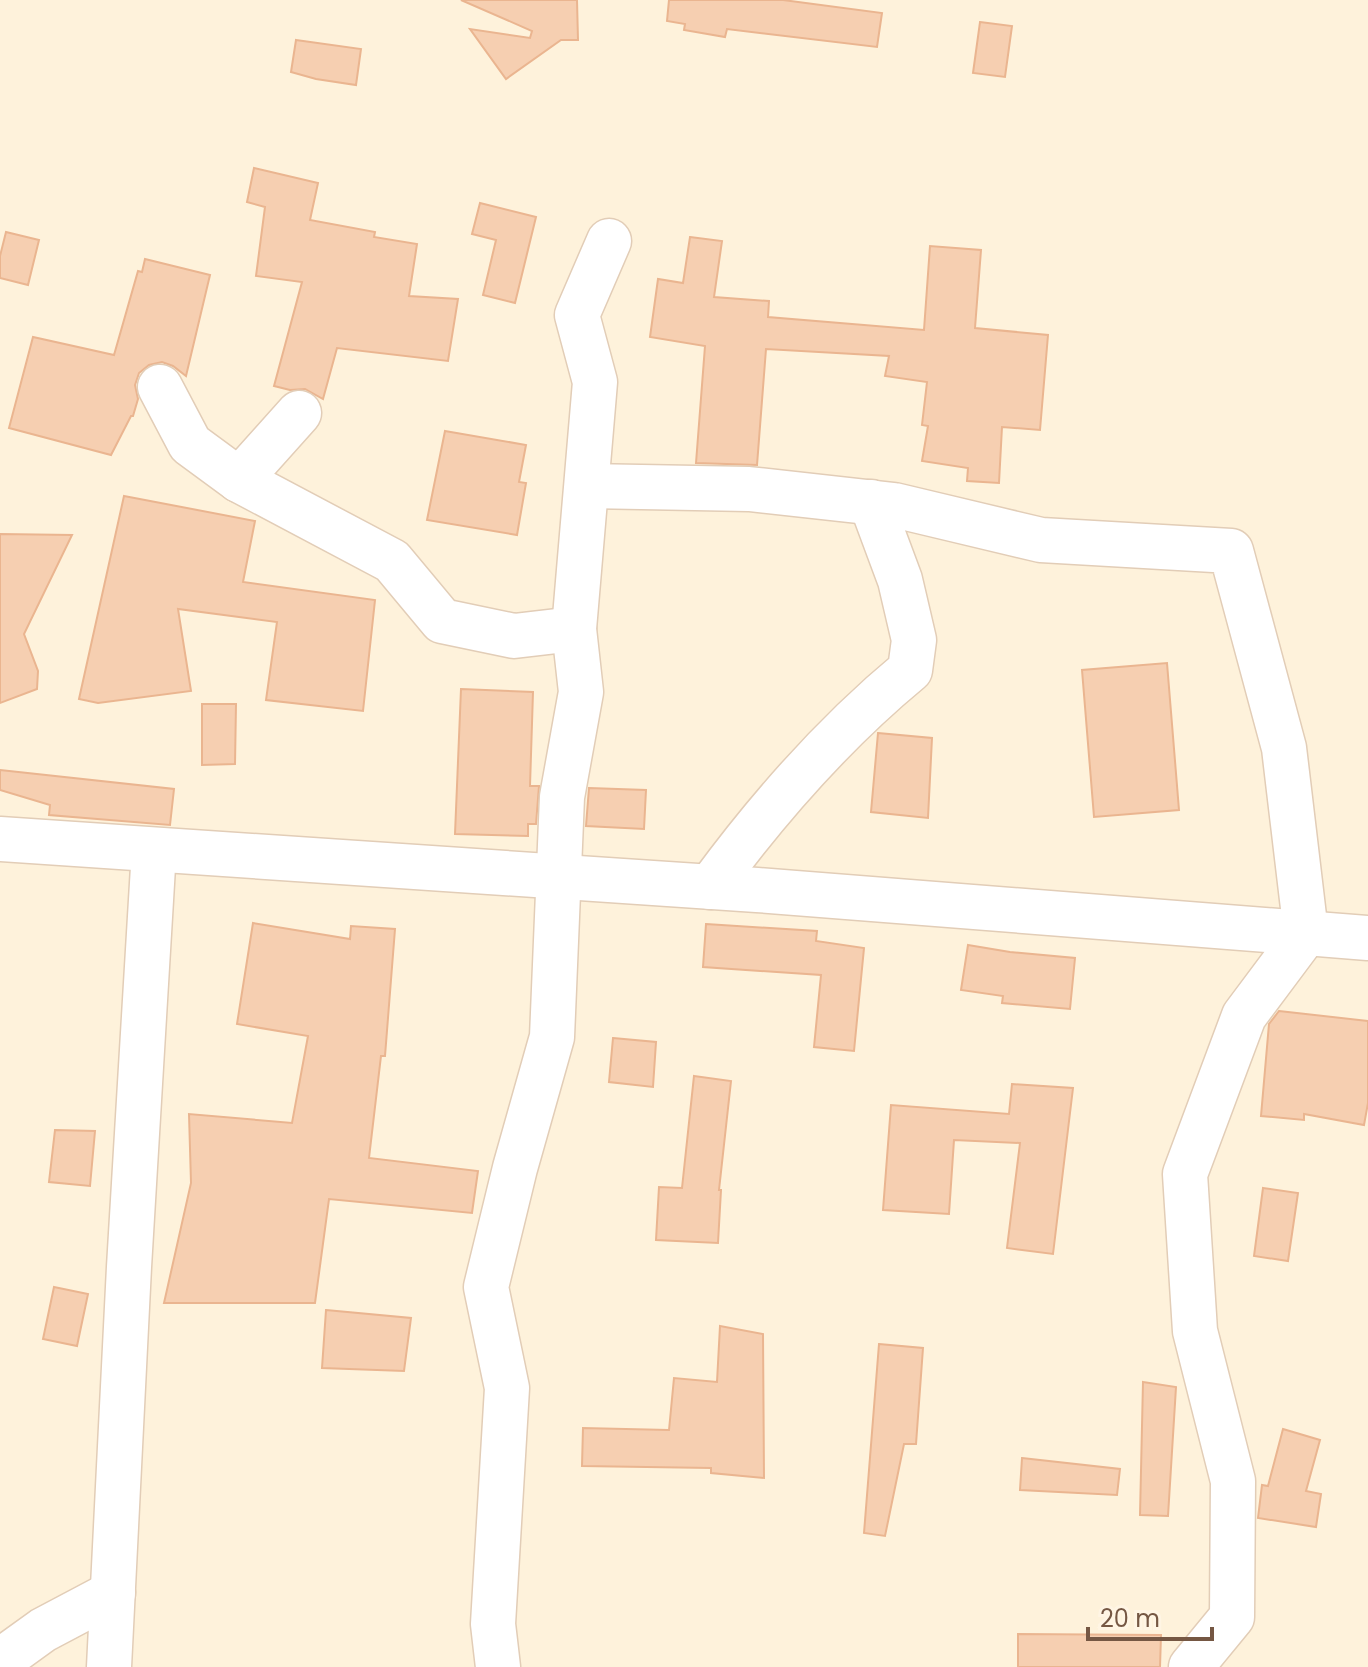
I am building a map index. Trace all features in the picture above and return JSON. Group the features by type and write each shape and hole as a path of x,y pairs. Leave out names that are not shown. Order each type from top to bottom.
{"street":[{"path":"498,1667 493,1624 507,1388 486,1287 552,1037 562,797 581,692 574,629 595,382 577,315 609,241"},
{"path":"160,387 190,444 239,480 392,561 442,621 514,636 574,629"},
{"path":"239,480 299,413"},
{"path":"587,486 749,489 894,505 1041,540 1231,551 1284,748 1306,933 1244,1016 1185,1174 1195,1331 1233,1481 1232,1617 1191,1667"},
{"path":"710,887 737,850 805,772 870,703 910,670 914,640 900,580 871,502"},
{"path":"0,839 710,887 1368,938"},
{"path":"109,1667 154,850"},
{"path":"0,1661 43,1630 113,1593"}],"building":[{"path":"461,0 577,0 578,40 561,40 506,79 470,29 530,38 532,31"},
{"path":"669,0 783,0 882,13 877,47 727,29 725,37 684,30 685,24 667,21"},
{"path":"980,22 1012,26 1005,77 973,73"},
{"path":"296,40 361,49 356,85 291,72"},
{"path":"254,168 318,183 310,220 375,232 374,237 417,244 409,296 458,299 448,361 337,348 323,399 305,389 290,390 274,386 302,282 256,276 265,207 247,202"},
{"path":"480,203 536,217 515,303 483,295 496,240 472,234"},
{"path":"6,232 39,240 28,285 0,278 0,256"},
{"path":"690,237 722,241 714,297 769,301 768,317 924,330 930,246 981,250 975,328 1048,335 1040,430 1002,427 999,483 967,481 968,468 922,461 928,426 922,425 927,382 885,376 889,356 766,349 757,465 696,463 705,346 650,337 658,279 683,283"},
{"path":"145,259 210,275 186,376 162,362 149,365 139,373 135,385 138,399 133,416 111,455 9,428 33,337 114,355 138,271 142,272"},
{"path":"445,431 526,445 519,482 526,483 517,535 427,520"},
{"path":"124,496 255,521 243,582 375,600 363,711 266,700 277,622 178,609 191,691 98,703 79,699"},
{"path":"0,534 72,535 24,634 38,671 37,689 0,703"},
{"path":"1167,663 1179,810 1094,817 1082,670"},
{"path":"461,689 533,692 530,786 539,786 536,824 528,824 528,836 455,834"},
{"path":"202,704 236,704 235,764 202,765"},
{"path":"878,733 932,738 928,818 871,812"},
{"path":"0,770 174,789 170,825 49,815 50,805 0,790"},
{"path":"589,788 646,790 644,829 586,826"},
{"path":"253,923 350,939 351,926 395,929 385,1056 381,1056 369,1158 478,1171 472,1213 329,1199 315,1303 164,1303 191,1183 189,1114 292,1123 308,1036 237,1024"},
{"path":"706,924 817,931 816,941 864,948 854,1051 814,1047 821,975 703,967"},
{"path":"968,945 1075,958 1070,1009 1002,1003 1003,996 961,990"},
{"path":"1279,1011 1368,1021 1368,1103 1364,1125 1304,1114 1304,1120 1261,1116 1269,1024"},
{"path":"613,1038 656,1042 653,1087 609,1082"},
{"path":"694,1076 731,1081 719,1190 718,1243 656,1240 659,1187 682,1188"},
{"path":"1012,1084 1073,1088 1053,1254 1007,1248 1020,1143 954,1140 949,1214 883,1210 891,1105 1009,1114"},
{"path":"55,1130 95,1131 90,1186 49,1182"},
{"path":"1263,1188 1298,1193 1288,1261 1254,1256"},
{"path":"54,1287 88,1294 77,1346 43,1339"},
{"path":"326,1310 411,1318 404,1371 322,1368"},
{"path":"720,1326 763,1334 764,1478 711,1473 711,1468 582,1466 583,1428 669,1430 674,1378 717,1382"},
{"path":"879,1344 923,1348 916,1444 904,1444 885,1536 864,1533"},
{"path":"1143,1382 1176,1387 1168,1516 1140,1515"},
{"path":"1283,1429 1320,1440 1306,1491 1321,1494 1316,1527 1258,1518 1262,1485 1268,1486"},
{"path":"1022,1458 1120,1469 1117,1495 1020,1490"},
{"path":"1018,1634 1161,1635 1160,1667 1018,1667"}]}
